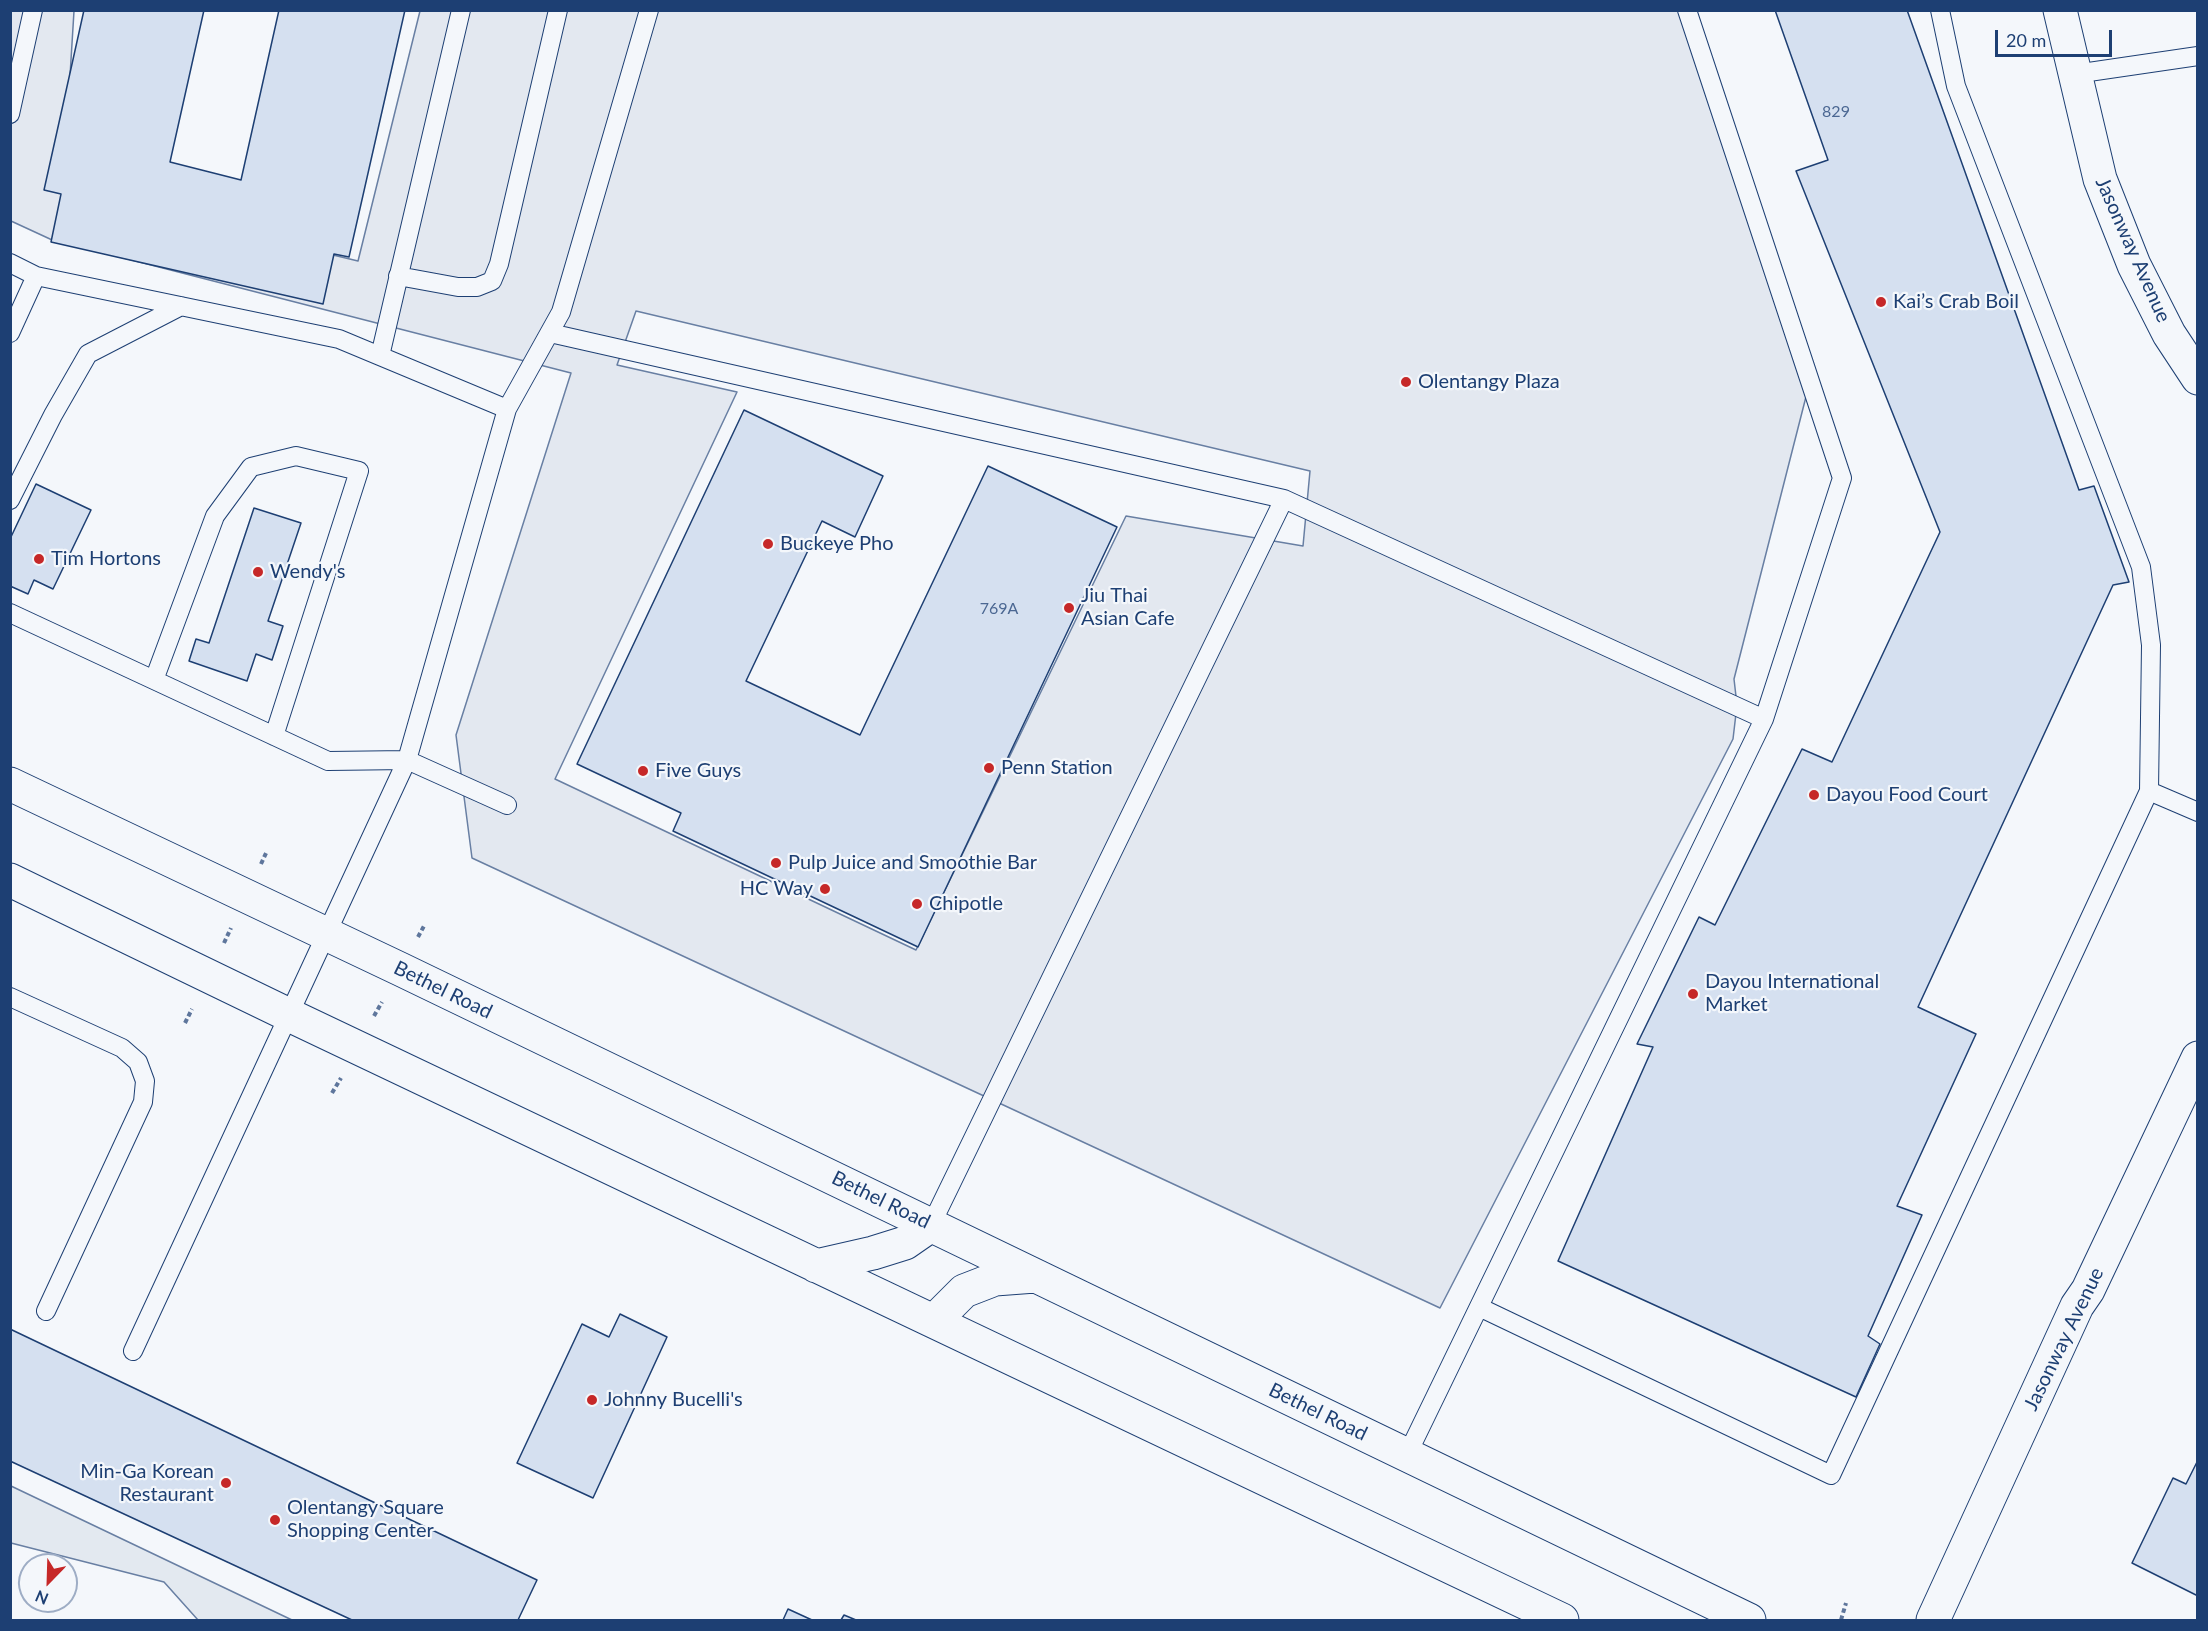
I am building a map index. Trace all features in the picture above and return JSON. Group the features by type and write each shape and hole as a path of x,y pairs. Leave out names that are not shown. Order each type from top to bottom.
{"main road":[{"name":"Jasonway Avenue","path":"2060,10 2104,190 2134,265 2169,334 2198,378"},
{"name":"Bethel Road","path":"10,784 400,969 1749,1620"},
{"path":"10,880 816,1266 935,1320 1203,1451 1562,1620"},
{"name":"Jasonway Avenue","path":"1933,1620 2077,1306 2088,1290 2198,1058"},
{"path":"816,1266 905,1243 931,1225"},
{"path":"935,1320 964,1291 995,1279 1037,1276"}],"lane":[{"path":"11,107 33,10"},
{"path":"380,356 461,10"},
{"path":"398,276 458,287 477,287 492,281 499,264 558,10"},
{"path":"133,1351 408,760 507,409 561,312 649,10"},
{"path":"1407,1455 1764,718 1842,478 1687,10"},
{"path":"1479,1307 1831,1475 2149,791 2151,645 2141,567 1956,86 1940,10"},
{"path":"2075,74 2198,56"},
{"path":"10,263 36,276 339,339 507,409"},
{"path":"10,333 36,276"},
{"path":"10,500 53,415 88,354 181,306"},
{"path":"550,333 1284,499 1764,718"},
{"path":"153,680 215,516 251,467 296,456 359,471 274,736"},
{"path":"931,1225 1284,499"},
{"path":"10,613 328,761 408,760 507,805"},
{"path":"2149,791 2198,812"},
{"path":"10,998 122,1048 138,1062 146,1081 143,1102 46,1311"}],"path":[{"path":"185,1023 267,851"},
{"path":"332,1093 424,926"},
{"path":"1840,1620 1846,1603"}],"shaded area":[{"path":"11,11 74,11 63,190 358,261 420,11 1687,11 1810,381 1734,679 1737,705 1733,739 1440,1308 472,858 456,735 571,373 50,239 11,221","holes":["636,311 1310,471 1303,546 1126,516 916,950 555,779 737,392 617,365"]},
{"path":"10,1486 292,1620 198,1620 164,1582 78,1560 78,1553 50,1553 11,1543"}],"building":[{"path":"84,10 204,10 170,162 241,180 279,10 405,10 349,257 334,254 323,304 51,242 61,194 44,190"},
{"path":"1775,10 1907,10 2079,490 2094,486 2129,582 2113,585 1918,1007 1976,1034 1897,1206 1922,1215 1868,1336 1880,1344 1856,1397 1558,1261 1653,1047 1637,1044 1699,917 1715,925 1802,749 1832,762 1940,532 1796,171 1828,160"},
{"path":"744,410 883,476 855,537 822,521 746,681 860,735 988,466 1117,527 918,947 673,831 681,813 577,764"},
{"name":"Tim Hortons","path":"36,484 91,510 53,589 34,580 28,594 10,586 10,539"},
{"name":"Wendy's","path":"254,508 301,523 268,621 283,626 272,660 256,654 247,681 189,661 196,639 209,643"},
{"name":"Johnny Bucelli's","path":"620,1314 667,1337 593,1498 517,1463 582,1324 609,1337"},
{"name":"Olentangy Square Shopping Center","path":"10,1329 537,1580 518,1620 352,1620 10,1461"},
{"path":"2198,1460 2198,1596 2132,1563 2173,1478 2186,1484"},
{"path":"788,1609 812,1620 783,1620"},
{"path":"844,1615 856,1620 841,1620"}],"place":[{"name":"Kai’s Crab Boil","path":"1881,302"},
{"name":"Olentangy Plaza","path":"1406,382"},
{"name":"Buckeye Pho","path":"768,544"},
{"name":"Tim Hortons","path":"39,559"},
{"name":"Wendy's","path":"258,572"},
{"name":"Jiu Thai Asian Cafe","path":"1069,608"},
{"name":"Penn Station","path":"989,768"},
{"name":"Five Guys","path":"643,771"},
{"name":"Dayou Food Court","path":"1814,795"},
{"name":"Pulp Juice and Smoothie Bar","path":"776,863"},
{"name":"HC Way","path":"825,889"},
{"name":"Chipotle","path":"917,904"},
{"name":"Dayou International Market","path":"1693,994"},
{"name":"Johnny Bucelli's","path":"592,1400"},
{"name":"Min-Ga Korean Restaurant","path":"226,1483"},
{"name":"Olentangy Square Shopping Center","path":"275,1520"}]}
